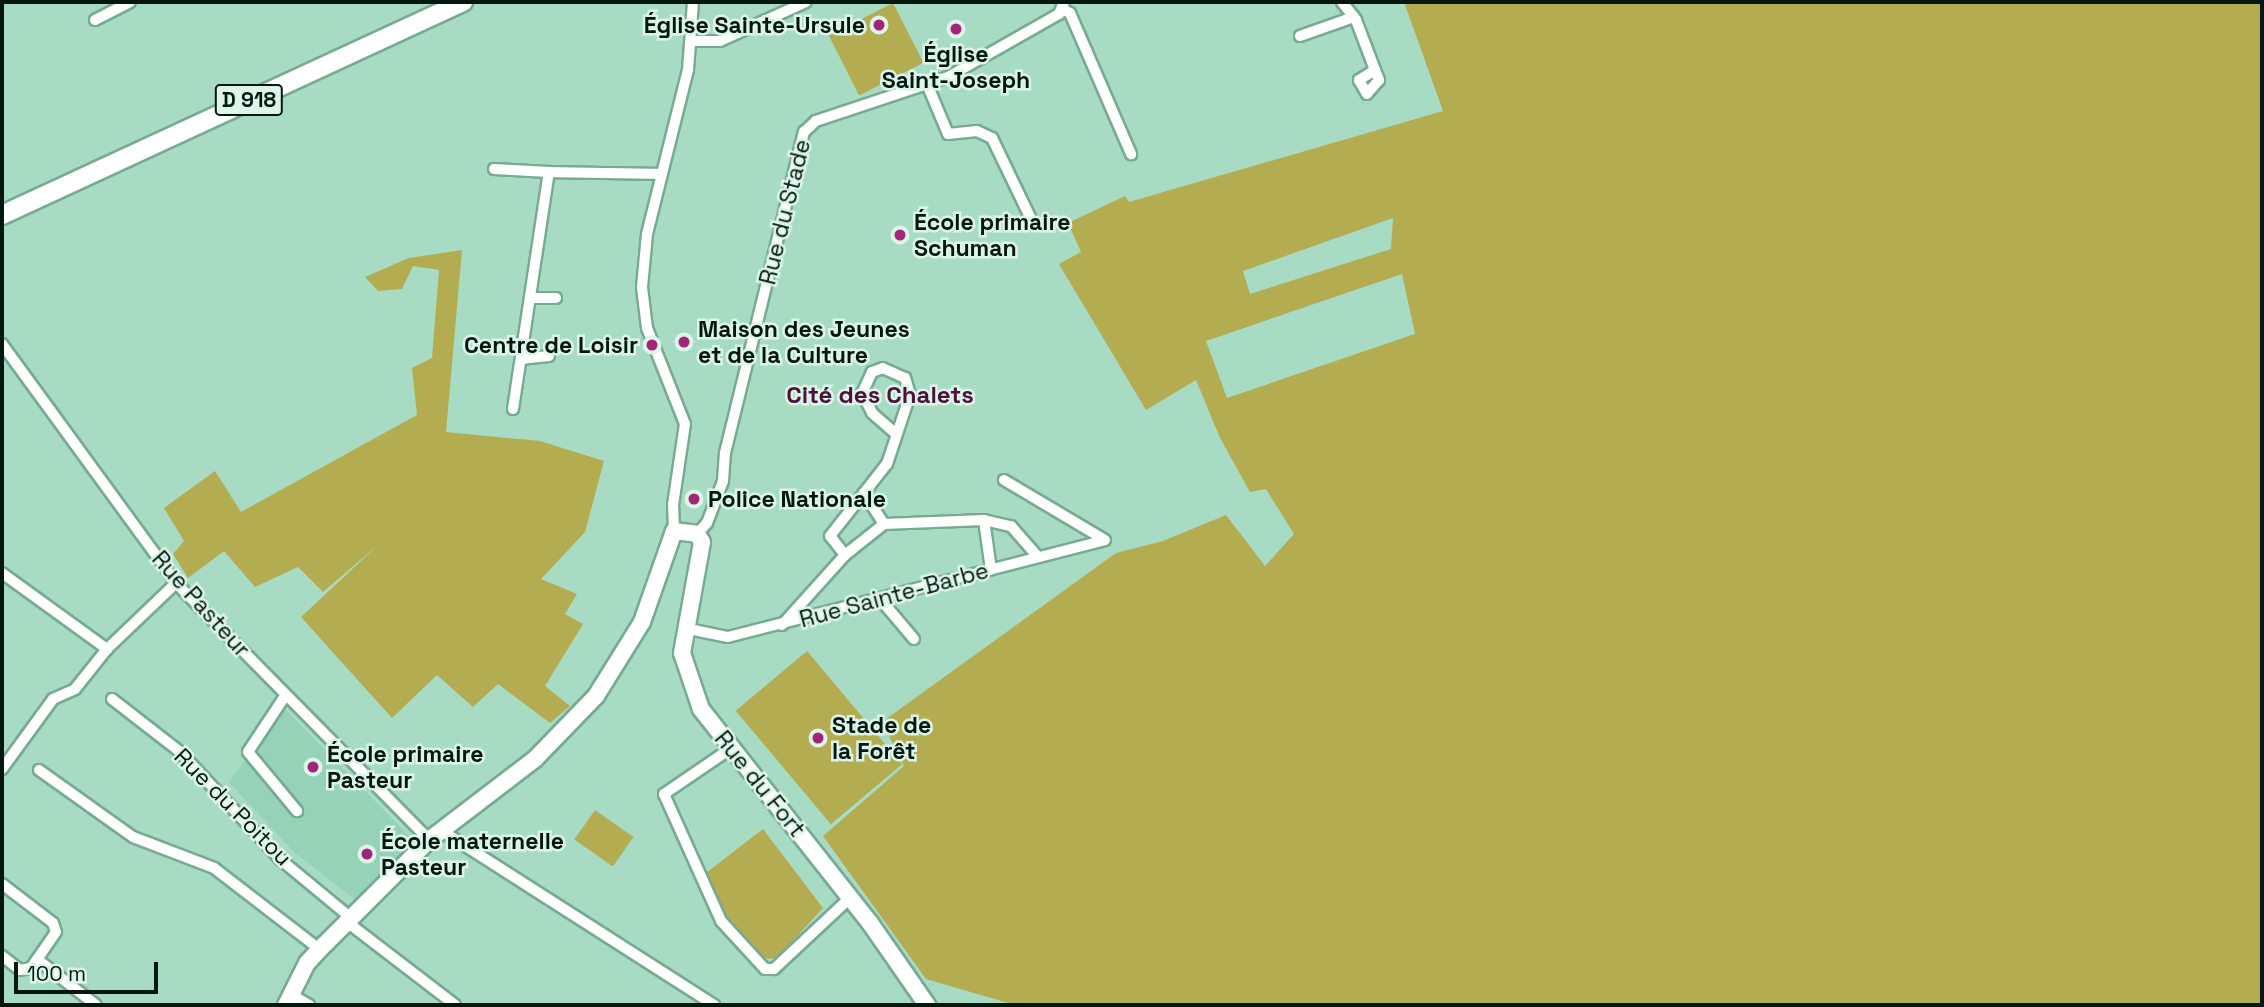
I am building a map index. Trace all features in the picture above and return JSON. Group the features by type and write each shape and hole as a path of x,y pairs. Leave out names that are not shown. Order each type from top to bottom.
{"main road":[{"name":"D 918","path":"2,213 454,4"}],"street":[{"path":"95,20 130,2"},
{"path":"309,1005 289,1000 307,963 435,836 535,759 596,696 642,622 674,531 673,505 685,424 652,345 643,308 646,234 693,41 693,2"},
{"path":"693,41 720,41 806,2"},
{"path":"1342,2 1354,17 1375,69"},
{"path":"1064,6 1070,13 1131,154"},
{"name":"Rue du Stade","path":"697,534 707,523 723,481 724,453 803,132 817,121 928,84 974,63 1064,6"},
{"path":"1300,36 1354,17"},
{"path":"928,84 948,134 977,131 992,138 1032,221"},
{"path":"494,169 660,174"},
{"path":"513,409 549,172"},
{"path":"530,298 556,298"},
{"name":"Rue Pasteur","path":"2,344 176,583 285,696 435,836 714,1005"},
{"path":"521,359 549,356"},
{"path":"845,555 830,536 887,464 896,433 909,385 895,370 883,368 872,372 862,393 872,413 896,433"},
{"name":"Rue Sainte-Barbe","path":"684,628 715,638 782,625 1105,540 1004,480"},
{"path":"864,493 884,524"},
{"path":"985,520 991,570"},
{"path":"782,625 845,555 884,524 985,520 1011,526 1038,557"},
{"path":"674,531 697,534"},
{"name":"Rue du Fort","path":"697,534 703,550 684,628 682,653 689,681 701,709 730,750 850,898 927,1005"},
{"path":"2,573 107,649"},
{"path":"2,769 53,699 75,690 107,649 176,583"},
{"path":"881,600 914,639"},
{"path":"285,696 248,752 297,811"},
{"name":"Rue du Poitou","path":"112,699 179,751 281,860 349,920 455,1005"},
{"path":"730,750 664,794 721,921 765,969 774,969 850,898"},
{"path":"39,770 133,837 214,868 320,949"},
{"path":"2,884 55,927 38,960 20,970 2,956"},
{"path":"38,960 96,1005"}],"shaded area":[{"path":"1404,2 2262,2 2262,1005 1015,1005 926,979 823,836 904,766 882,722 1116,553 1163,541 1226,515 1265,566 1294,534 1266,489 1250,492 1220,438 1196,380 1146,410 1059,264 1081,252 1068,223 1125,196 1129,202 1443,111","holes":["1393,218 1391,249 1250,294 1243,271","1402,274 1415,334 1227,398 1206,341"]},
{"path":"893,3 923,63 859,95 829,36"},
{"path":"462,250 446,432 540,441 604,461 585,532 541,579 577,594 565,614 583,624 545,686 570,706 550,723 498,684 473,707 437,675 392,718 301,617 378,545 323,592 298,567 255,587 224,551 188,578 173,554 184,541 164,508 215,471 241,512 417,415 412,368 432,358 439,270 413,266 402,289 378,291 365,277 409,258"},
{"name":"Stade de la Forêt","path":"807,651 902,764 831,824 736,711"},
{"path":"284,708 409,836 411,844 356,900 295,853 229,782"},
{"path":"595,810 634,837 613,866 574,839"},
{"path":"763,829 823,908 777,958 769,959 759,955 721,909 706,873"}],"place":[{"name":"Église Sainte-Ursule","path":"879,25"},
{"name":"Église Saint-Joseph","path":"956,29"},
{"name":"École primaire Schuman","path":"900,235"},
{"name":"Maison des Jeunes et de la Culture","path":"684,342"},
{"name":"Centre de Loisir","path":"652,345"},
{"name":"Police Nationale","path":"694,499"},
{"name":"Stade de la Forêt","path":"818,738"},
{"name":"École primaire Pasteur","path":"313,767"},
{"name":"École maternelle Pasteur","path":"367,854"}],"district":[{"name":"Cité des Chalets","path":"880,395"}]}
